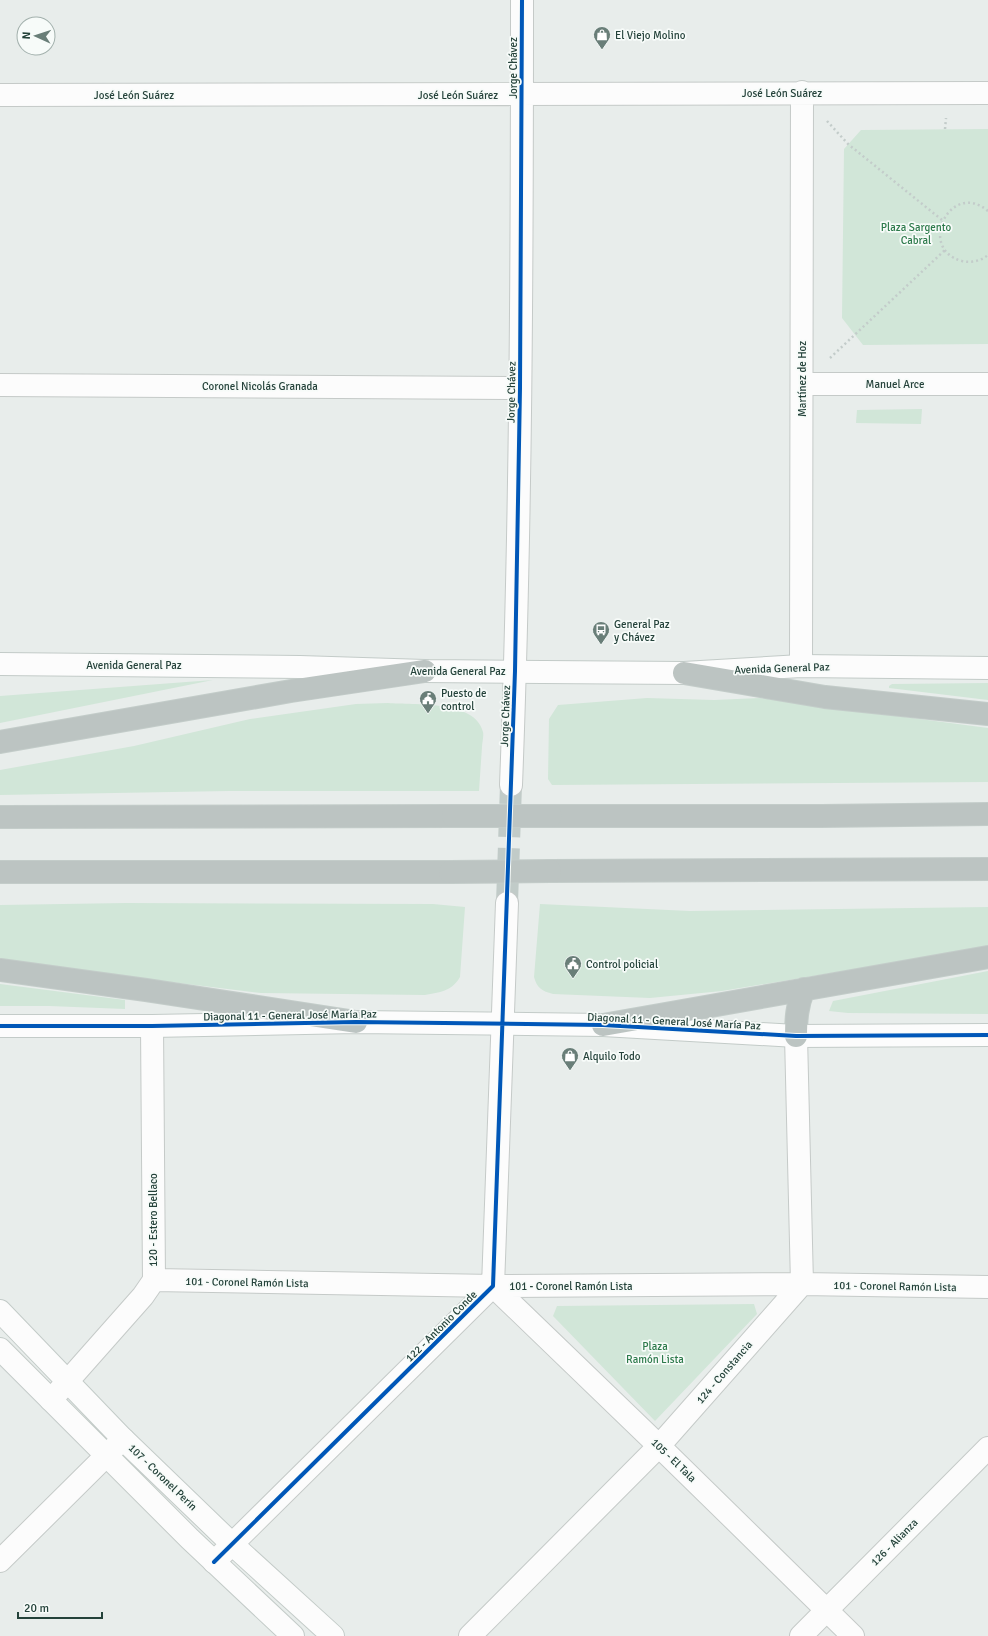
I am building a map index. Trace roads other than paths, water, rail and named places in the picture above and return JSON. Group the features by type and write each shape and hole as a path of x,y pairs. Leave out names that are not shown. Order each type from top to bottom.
{"highway":[{"path":"0,742 291,691 425,671"},
{"path":"684,673 825,697 988,714"},
{"path":"0,817 820,816 988,814"},
{"path":"0,872 550,872 988,869"},
{"path":"603,1025 988,957"},
{"path":"0,970 146,990 356,1022"},
{"path":"796,1036 796,1014 799,1000 804,989"}],"street":[{"name":"Jorge Chávez","path":"511,785 515,671 520,388 522,0"},
{"name":"José León Suárez","path":"0,95 522,95 802,92 988,93"},
{"name":"Martínez de Hoz","path":"800,666 802,92"},
{"name":"Manuel Arce","path":"802,384 988,384"},
{"name":"Coronel Nicolás Granada","path":"0,385 520,388"},
{"name":"Avenida General Paz","path":"0,664 300,666 425,671 684,673 800,666 988,668"},
{"path":"493,1286 507,903"},
{"name":"Diagonal 11 - General José María Paz","path":"0,1026 152,1026 356,1022 603,1025 796,1036 988,1035"},
{"name":"120 - Estero Bellaco","path":"51,1400 143,1296 154,1280 152,1026"},
{"path":"796,1036 802,1284"},
{"name":"101 - Coronel Ramón Lista","path":"154,1280 493,1286 802,1284 988,1287"},
{"name":"124 - Constancia","path":"470,1636 659,1446 802,1284"},
{"name":"105 - El Tala","path":"493,1286 853,1636"},
{"name":"122 - Antonio Conde","path":"214,1562 493,1286"},
{"name":"107 - Coronel Perín","path":"0,1311 123,1439 232,1544 333,1636"},
{"path":"0,1349 214,1562 293,1636"},
{"path":"0,1561 123,1439"},
{"name":"126 - Alianza","path":"801,1636 988,1448"}],"tunnel":[{"path":"507,903 511,785"}],"place":[{"name":"El Viejo Molino","path":"602,50"},
{"name":"General Paz y Chávez","path":"601,645"},
{"name":"Puesto de control","path":"428,714"},
{"name":"Control policial","path":"573,979"},
{"name":"Alquilo Todo","path":"570,1071"}],"park label":[{"name":"Plaza Sargento Cabral","path":"916,233"},
{"name":"Plaza Ramón Lista","path":"655,1352"}]}
